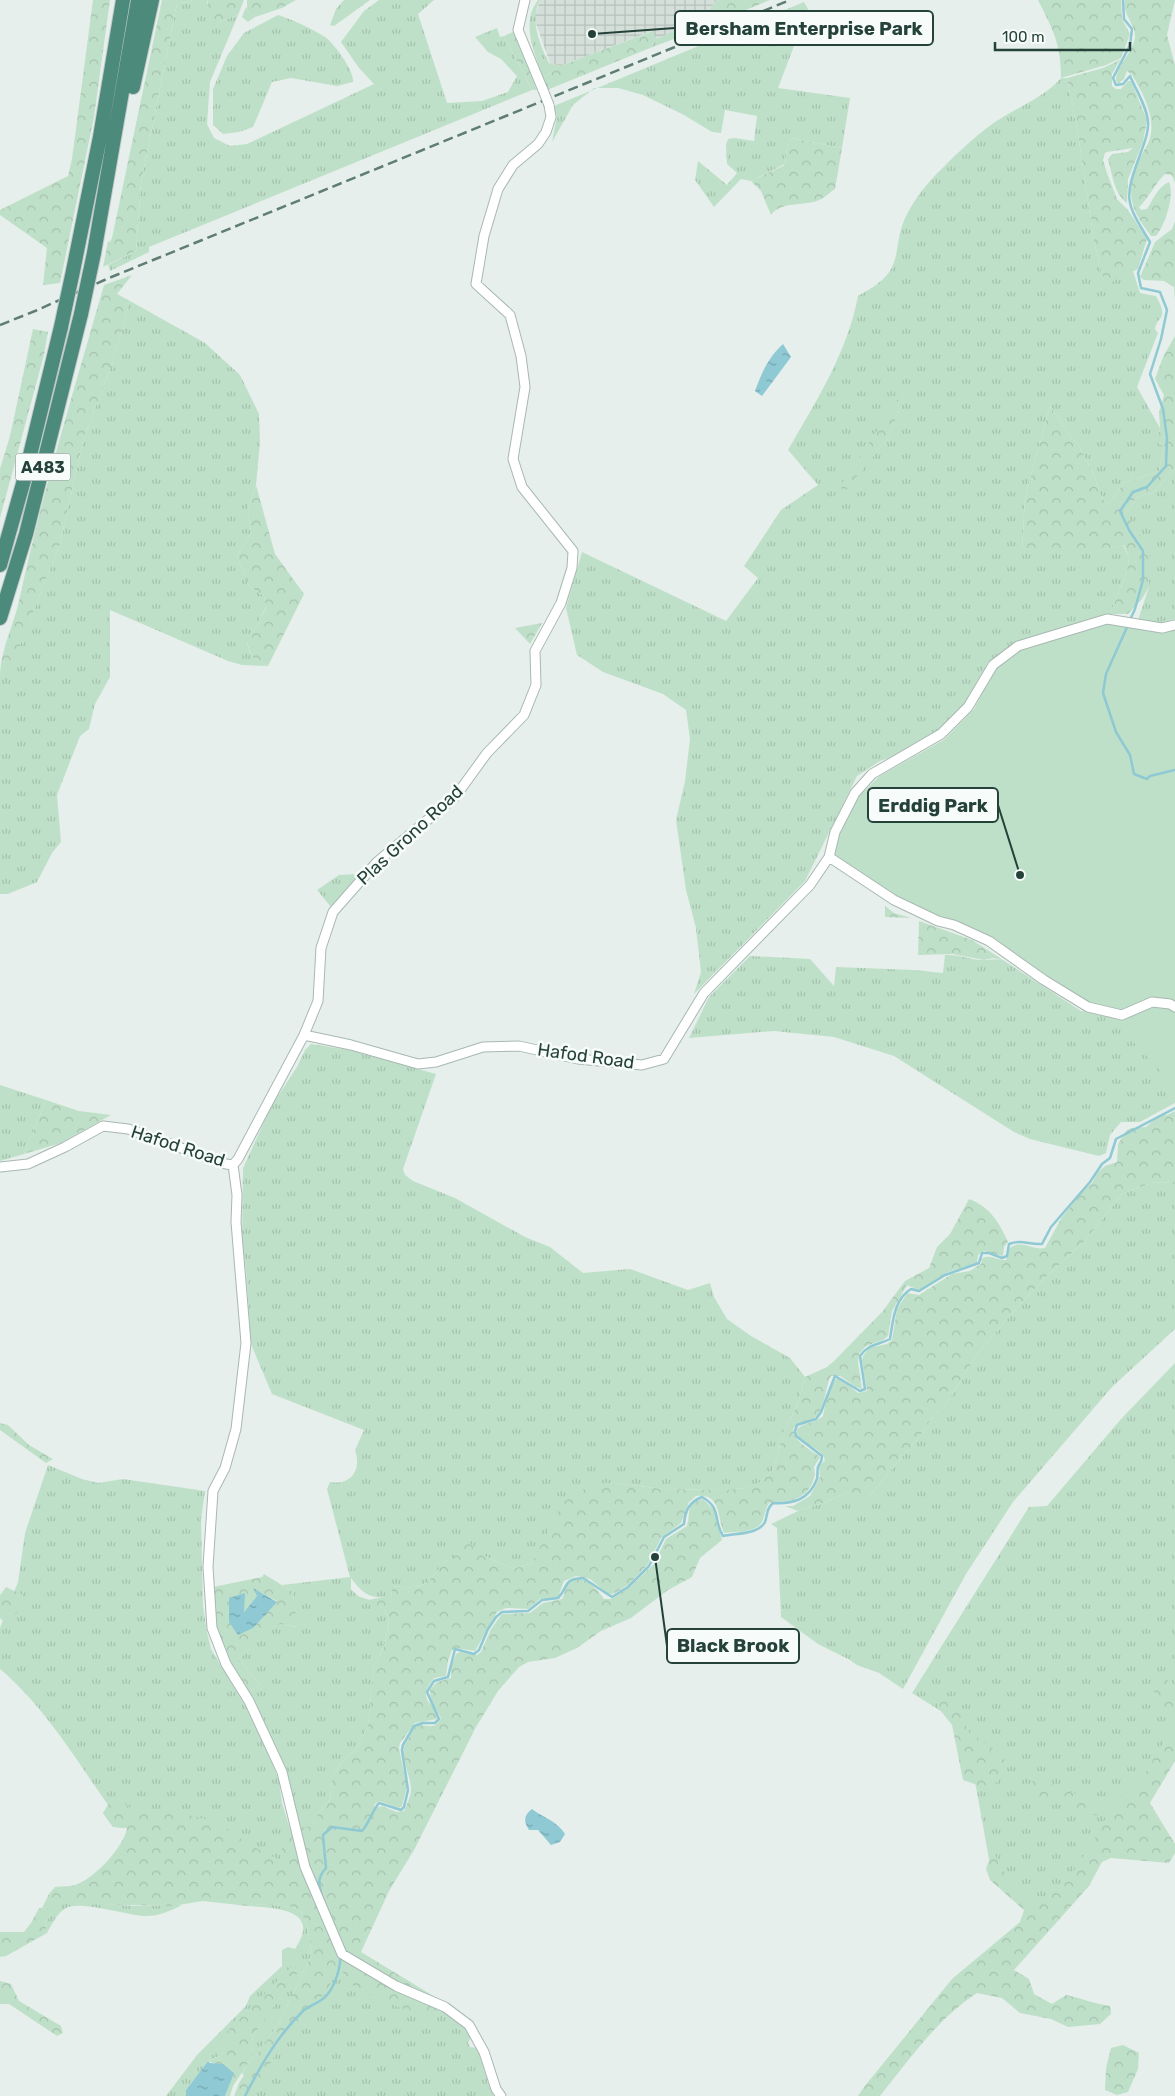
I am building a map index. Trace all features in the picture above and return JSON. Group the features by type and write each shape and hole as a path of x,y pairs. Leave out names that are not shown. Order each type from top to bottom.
{"highway":[{"name":"A483","path":"0,565 24,480 73,271 116,42 121,0"},
{"name":"A483","path":"0,618 26,534 81,314 106,191 138,0"},
{"path":"106,191 128,112 152,0"}],"street":[{"name":"Plas Grono Road","path":"304,1035 318,1001 321,948 334,912 377,862 455,798 487,752 524,714 536,685 535,651 561,603 572,568 572,551 522,487 512,459 525,387 521,356 510,315 476,284 484,236 498,189 513,165 538,144 546,132 551,117 550,105 518,30 525,0"},
{"name":"Hafod Road","path":"0,1167 28,1164 65,1147 102,1126 128,1129 233,1165 238,1159 304,1035 351,1045 418,1064 436,1062 483,1047 519,1046 578,1059 642,1065 664,1059 704,993 810,885 829,857 835,832 854,792 872,774 941,734 968,707 993,665 1018,646 1107,619 1162,628 1175,625"},
{"path":"829,857 894,900 938,921 954,925 990,941 1044,980 1088,1007 1122,1014 1152,1002 1170,1004 1175,1007"},
{"path":"233,1165 237,1195 236,1222 246,1343 236,1429 225,1468 213,1491 208,1567 212,1628 226,1664 249,1701 282,1772 304,1867 342,1954 396,1986 445,2007 469,2025 484,2052 496,2089 501,2096"}],"shaded area":[{"path":"540,0 717,0 701,20 656,39 652,31 560,66 550,63 534,18"}],"green space":[{"path":"93,0 110,0 94,117 60,283 43,285 47,248 0,215 0,210 68,176 72,159"},
{"path":"162,0 192,0 191,2 177,3 141,183 136,251 103,267 108,241 110,242 112,238"},
{"path":"192,0 208,0 207,3 217,22 238,15 210,82 207,124 214,138 230,146 247,144 374,84 359,68 341,42 364,11 379,0 434,0 418,14 447,103 482,101 508,92 517,76 501,59 488,52 475,37 497,28 500,37 504,36 532,90 149,247 149,252 110,271 108,265 136,251 141,183 177,3 191,2"},
{"path":"208,0 244,0 238,15 217,22 207,18"},
{"path":"247,0 296,0 282,8 255,17 247,11"},
{"path":"344,0 370,0 334,26 330,25 336,9"},
{"path":"538,0 540,0 537,7 536,24 539,40 549,63 560,66 543,78 533,49 530,29 530,19"},
{"path":"717,0 770,0 687,34 676,36 672,32 701,20"},
{"path":"1038,0 1121,0 1122,19 1130,34 1121,58 1106,65 1061,78 1058,46"},
{"path":"1125,0 1175,0 1167,35 1175,65 1175,183 1172,175 1165,174 1139,207 1141,210 1147,209 1159,190 1169,182 1171,188 1170,202 1163,225 1156,236 1151,236 1138,216 1134,208 1131,190 1135,170 1150,137 1151,118 1143,95 1132,75 1127,71 1124,79 1119,83 1116,81 1118,71 1135,38 1135,33 1125,10"},
{"path":"804,2 808,9 778,88 850,98 842,148 791,138 787,148 785,164 751,181 741,179 714,207 695,180 698,161 727,185 737,173 727,164 726,145 728,139 754,141 757,116 725,110 721,133 712,132 684,115 643,95 618,88 597,88"},
{"path":"246,7 247,11 255,17 248,22 242,17"},
{"path":"278,15 308,27 329,40 351,72 353,82 337,86 291,78 272,82 253,127 239,132 223,134 213,125 213,89 227,56 244,33"},
{"path":"653,31 656,39 650,48 547,90 543,78 560,66"},
{"path":"514,32 537,90 532,90 504,36"},
{"path":"672,32 676,36 687,34 650,48 656,39"},
{"path":"1120,60 1112,74 1112,86 1116,89 1121,89 1128,81 1131,81 1147,120 1143,142 1128,179 1127,203 1116,189 1108,159 1112,154 1128,152 1133,148 1107,152 1103,160 1117,199 1128,210 1147,239 1138,269 1105,285 1094,242 1078,134 1067,78 1103,68"},
{"path":"1061,78 1067,78 1078,134 1094,242 1105,284 1133,271 1140,293 1156,296 1161,306 1162,315 1155,329 1158,333 1137,387 1160,428 1158,443 1164,446 1159,471 1124,483 1109,504 1102,499 1094,475 1078,444 1072,439 1050,406 1025,498 1022,551 1096,551 1123,545 1129,558 1127,572 1110,614 1016,642 988,662 964,705 937,731 900,754 880,761 857,776 805,881 694,994 701,972 696,928 686,890 676,820 685,781 690,739 686,710 663,694 603,672 577,655 566,608 582,552 726,621 758,578 744,566 781,510 818,485 788,450 839,357 858,296 880,282 890,271 895,259 902,226 914,202 930,181 978,135 995,122 1038,97","holes":["907,391 886,440 843,493 900,396"]},
{"path":"591,91 573,105 552,142 557,116 554,106"},
{"path":"791,138 842,148 835,189 817,201 786,206 771,215 761,191 751,181 785,165 787,148"},
{"path":"1175,221 1175,299 1174,287 1164,281 1144,280 1140,277 1155,242 1172,229"},
{"path":"132,275 117,294 130,301 112,364 84,437 60,544 7,679 0,678 4,649 19,601 48,482 104,285"},
{"path":"130,301 205,343 240,375 259,414 260,442 256,485 248,509 251,533 237,556 249,586 264,596 266,607 247,644 252,657 268,666 242,665 228,661 110,610 110,677 95,704 89,729 80,736 57,795 61,842 52,853 37,882 8,894 0,894 0,678 7,678 60,544 84,437 112,364"},
{"path":"33,329 48,332 44,355 0,518 0,469 10,436"},
{"path":"1175,336 1175,469 1152,493 1137,497 1126,513 1150,551 1149,587 1142,599 1128,614 1110,614 1127,572 1129,558 1124,545 1096,551 1022,551 1025,498 1050,406 1072,439 1078,444 1094,475 1102,499 1109,504 1124,483 1159,471 1164,446 1157,443 1160,428 1159,413 1164,395 1155,379 1163,357"},
{"path":"908,390 886,440 843,494 841,485 900,396"},
{"path":"1175,469 1175,619 1162,623 1138,620 1149,587 1126,513 1137,497 1152,493"},
{"path":"256,485 275,554 304,594 268,666 252,657 247,643 266,608 264,596 249,586 237,556 251,533 248,509"},
{"path":"542,623 530,644 515,628"},
{"path":"1106,624 1162,633 1175,630 1175,1087 1130,1038 1087,1003 991,938 937,917 893,895 835,855 837,832 859,796 880,776 945,739 974,709 996,667 1019,651"},
{"path":"359,874 331,907 317,890 339,875"},
{"path":"885,906 894,913 911,918 885,917"},
{"path":"919,921 972,940 1003,960 993,958 984,960 952,954 918,955"},
{"path":"945,955 978,960 1003,960 1081,1011 1125,1018 1175,1012 1175,1103 1140,1122 1121,1122 1110,1135 1106,1153 1099,1156 1030,1139 1014,1132 894,1056 834,1037 774,1031 689,1038 709,997 750,956 810,959 834,986 836,967 943,973"},
{"path":"311,1044 349,1050 436,1074 403,1169 405,1175 413,1181 455,1198 525,1237 550,1247 583,1273 630,1269 688,1290 710,1283 714,1297 727,1319 751,1336 790,1358 805,1377 797,1406 783,1433 774,1469 759,1483 746,1488 725,1490 663,1489 614,1483 536,1556 532,1563 513,1569 482,1555 444,1562 433,1576 423,1584 410,1587 392,1586 391,1600 368,1595 351,1578 351,1589 358,1596 375,1602 384,1609 389,1621 385,1643 374,1667 368,1725 358,1747 341,1763 332,1778 330,1800 319,1812 312,1826 305,1849 285,1770 249,1692 260,1685 239,1659 267,1630 280,1624 296,1627 293,1592 282,1585 350,1577 327,1489 330,1482 344,1481 353,1475 357,1464 355,1450 364,1430 272,1394 251,1344 242,1240 243,1168 272,1105 297,1067 305,1050"},
{"path":"0,1085 46,1100 24,1154 0,1161"},
{"path":"46,1100 79,1111 111,1115 61,1143 24,1154"},
{"path":"1175,1111 1175,1182 1151,1183 1122,1194 1084,1242 1047,1276 978,1353 942,1410 932,1418 920,1436 870,1496 855,1497 847,1492 826,1502 798,1511 785,1506 793,1506 810,1496 820,1477 819,1467 825,1460 823,1455 798,1437 798,1429 823,1416 827,1395 836,1379 841,1379 858,1393 867,1391 862,1361 863,1356 869,1348 887,1344 892,1340 897,1309 907,1293 919,1295 952,1274 970,1271 982,1263 981,1259 985,1257 1006,1260 1009,1249 1013,1246 1022,1245 1045,1248 1062,1217 1092,1183 1098,1172 1105,1166 1117,1162 1118,1144 1126,1131 1132,1128 1146,1127 1159,1115 1167,1115"},
{"path":"1175,1182 1175,1329 1112,1387 1013,1502 966,1574 903,1689 879,1673 857,1665 818,1644 781,1617 777,1528 771,1524 798,1511 826,1502 847,1492 870,1496 920,1436 932,1418 942,1410 978,1353 1047,1276 1084,1242 1122,1194 1151,1183"},
{"path":"969,1199 983,1206 1001,1228 1008,1242 1004,1247 1003,1256 984,1251 978,1255 977,1263 948,1272 921,1289 907,1285 892,1311 888,1336 883,1340 866,1346 859,1354 858,1362 862,1389 840,1376 831,1376 819,1413 811,1420 799,1424 793,1429 800,1442 820,1457 814,1467 815,1475 812,1484 806,1493 794,1500 769,1503 759,1526 750,1530 724,1533 714,1502 704,1496 696,1496 689,1502 681,1523 661,1538 648,1564 629,1584 617,1592 609,1595 590,1579 576,1576 564,1581 558,1597 540,1599 528,1609 506,1608 497,1612 475,1651 457,1648 452,1650 446,1676 434,1678 428,1686 426,1693 428,1702 434,1709 437,1719 415,1723 400,1743 399,1748 407,1787 402,1806 399,1808 379,1801 374,1805 376,1808 382,1806 397,1812 404,1811 411,1789 404,1755 405,1745 414,1728 421,1725 435,1725 441,1718 431,1702 430,1690 437,1682 451,1678 451,1667 456,1654 460,1652 477,1655 481,1652 491,1629 502,1614 530,1613 543,1603 562,1599 565,1589 572,1580 577,1579 588,1582 604,1599 611,1599 630,1587 654,1564 666,1539 687,1526 693,1503 703,1499 714,1510 722,1540 700,1558 692,1577 668,1590 631,1618 601,1631 577,1648 555,1658 528,1662 519,1667 498,1691 476,1727 414,1850 389,1891 361,1952 440,2000 441,2011 429,2017 391,2004 354,1986 340,1970 336,1969 327,1993 302,2010 296,2035 280,2049 272,2060 254,2096 234,2096 239,2083 279,2023 312,1954 307,1926 301,1912 293,1907 262,1904 248,1906 203,1901 172,1906 74,1904 54,1901 49,1894 55,1887 73,1886 83,1882 107,1861 125,1836 127,1828 113,1827 103,1813 110,1802 121,1803 151,1816 173,1811 220,1823 246,1843 280,1860 284,1837 290,1829 312,1826 319,1812 330,1800 332,1778 341,1763 358,1747 368,1725 374,1666 385,1644 389,1621 384,1609 368,1600 384,1597 391,1599 392,1586 410,1587 423,1585 444,1562 454,1560 453,1544 464,1537 482,1555 513,1569 532,1563 563,1502 580,1491 599,1483 663,1489 725,1490 746,1488 759,1483 774,1469 783,1433 797,1406 805,1377 827,1367 834,1361 882,1312 905,1281 929,1268 937,1247 950,1234"},
{"path":"1175,1363 1175,1747 1043,1920 1024,1905 989,1859 974,1776 960,1723 912,1693 1029,1507 1047,1506 1121,1419"},
{"path":"0,1423 8,1425 29,1445 53,1459 46,1463 0,1430"},
{"path":"48,1465 82,1479 98,1483 123,1479 205,1491 201,1519 203,1606 207,1632 211,1649 252,1717 268,1751 279,1781 282,1803 290,1829 285,1877 127,1828 113,1827 103,1813 108,1805 71,1751 31,1699 0,1669 0,1628 18,1582 25,1533"},
{"path":"264,1574 293,1592 297,1627 280,1624 268,1630 239,1659 260,1685 249,1692 226,1653 216,1625 213,1587 262,1577","holes":["254,1589 277,1601 229,1622 243,1613 257,1596"]},
{"path":"6,1587 23,1595 17,1613 3,1621 0,1618 0,1595"},
{"path":"1164,1676 1175,1689 1175,1726 1153,1690"},
{"path":"943,1701 962,1708 967,1731 1003,1755 1007,1773 988,1789 963,1780 952,1725 937,1706"},
{"path":"1175,1727 1175,1761 1150,1803 1175,1844 1175,1853 1169,1863 1111,1858 1102,1862 1089,1886 1014,1970 1029,1979 1034,1994 1052,2004 1066,1995 1110,2006 1111,2014 1100,2024 1068,2027 1051,2019 1020,2013 1002,1998 977,1993 936,2028 880,2096 858,2096 952,1979 1020,1922 1024,1910 990,1880 986,1869 993,1849 999,1864 1018,1894 1040,1904 1070,1876 1093,1842 1114,1802 1139,1784 1167,1736"},
{"path":"1035,1777 1100,1804 1100,1817 1053,1801 1025,1795"},
{"path":"49,1894 54,1901 135,1906 182,1905 151,1916 93,1907 73,1906 66,1908 60,1913 47,1933 45,1923 51,1914 42,1908"},
{"path":"262,1904 293,1907 301,1912 307,1926 312,1954 279,2023 244,2076 242,2073 253,2056 251,2048 253,2036 296,1974 224,2043 224,2051 221,2055 208,2061 186,2090 186,2096 166,2096 197,2055 246,2006 250,1996 282,1966 282,1950 288,1947 295,1949 302,1936 303,1926 299,1918 292,1913 271,1908 248,1906"},
{"path":"39,1908 51,1909 51,1914 45,1923 47,1933 6,1956 0,1957 0,1932 24,1932"},
{"path":"332,1963 450,2015 466,2028 472,2036 468,2043 470,2047 478,2048 488,2083 494,2096 241,2096"},
{"path":"293,1965 297,1974 253,2036 251,2048 253,2056 233,2086 230,2096 225,2096 233,2073 231,2070 208,2061 221,2055 224,2051 224,2043 221,2038"},
{"path":"0,1981 11,1984 19,2001 61,2026 63,2033 57,2036 9,2004 0,2004"},
{"path":"1123,2045 1139,2053 1138,2069 1128,2092 1117,2095 1105,2090 1106,2068 1111,2048"}],"water":[{"path":"783,344 791,357 762,396 755,391 763,371 769,360"},
{"path":"253,1588 277,1602 253,1628 238,1635 229,1622 229,1598 245,1593 244,1612 257,1596"},
{"path":"532,1809 562,1830 565,1834 560,1842 551,1845 538,1830 529,1830 525,1818"},
{"path":"208,2061 210,2063 223,2064 234,2073 225,2096 186,2096 186,2090"}],"waterway":[{"path":"1123,0 1124,19 1132,29 1130,45 1113,78 1116,85 1123,84 1130,76 1143,105 1148,122 1148,130 1135,168 1129,199 1135,217 1150,242 1138,273 1141,288 1160,292 1167,310 1161,339 1150,374 1163,409 1167,438 1166,466 1147,487 1133,492 1120,511 1129,530 1143,551 1143,580 1130,620"},
{"path":"1128,625 1106,674 1103,693 1116,732 1130,755 1134,774 1147,779 1150,776 1175,770"},
{"path":"323,1899 319,1883 326,1868 323,1835 332,1827 362,1831 379,1803 401,1810 404,1807 408,1790 402,1750 403,1745 414,1726 423,1723 435,1723 439,1719 427,1692 434,1681 448,1677 455,1649 474,1654 479,1650 488,1629 502,1612 528,1611 542,1600 558,1598 572,1580 583,1578 612,1597 628,1587 649,1566 664,1537 684,1524 685,1515 689,1508 694,1501 702,1497 715,1510 718,1525 723,1536 746,1533 757,1529 765,1522 768,1510 773,1503 787,1503 805,1496 810,1492 817,1479 818,1467 822,1456 796,1436 797,1425 816,1419 821,1412 835,1376 860,1391 865,1389 860,1356 870,1347 890,1339 895,1311 905,1293 911,1289 919,1291 945,1275 979,1263 982,1253 989,1253 1002,1258 1007,1256 1009,1244 1018,1242 1042,1244 1051,1227 1090,1182 1102,1164 1110,1158 1116,1139 1175,1108"},
{"path":"245,2096 278,2040 294,2020 303,2011 324,1998 329,1992 338,1972 340,1957"}],"railway":[{"path":"0,325 109,278 790,0"}],"place":[{"name":"Bersham Enterprise Park","path":"592,34"},
{"name":"Erddig Park","path":"1020,875"},
{"name":"Black Brook","path":"655,1557"}]}
